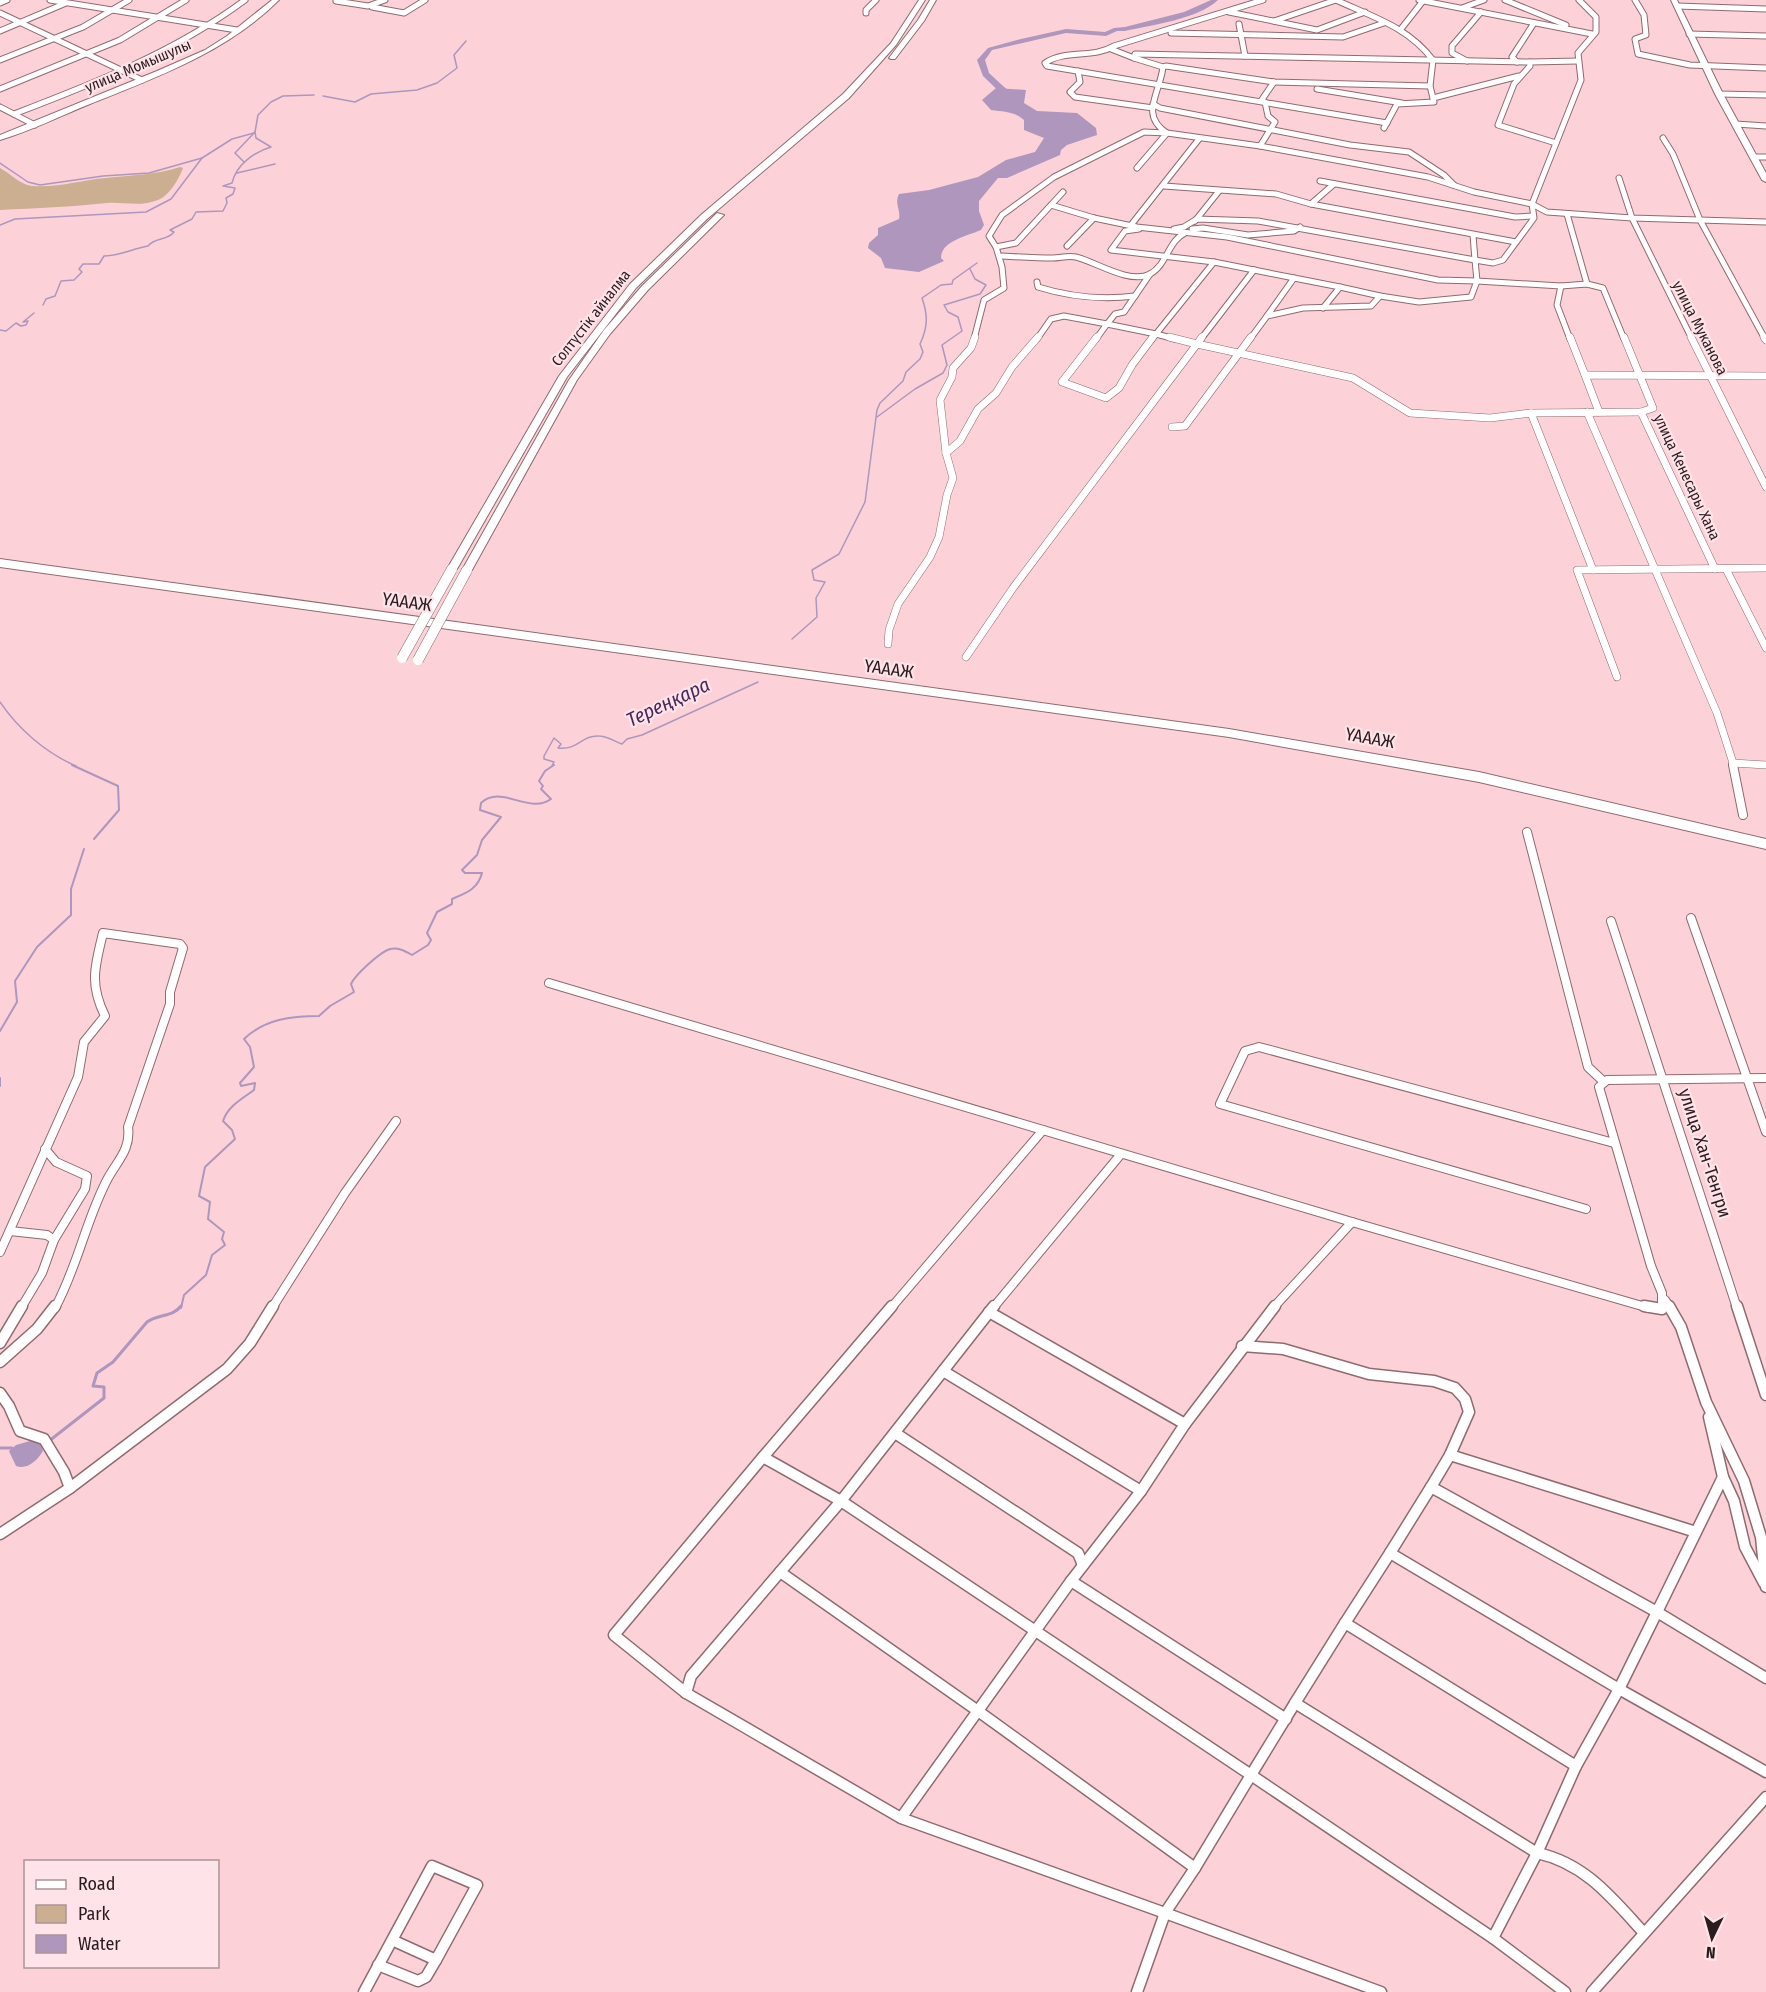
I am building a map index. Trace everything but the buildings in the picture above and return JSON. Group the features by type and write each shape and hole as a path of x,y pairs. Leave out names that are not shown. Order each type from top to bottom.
{"highway":[{"name":"ҮАААЖ","path":"0,555 757,664"},
{"name":"ҮАААЖ","path":"0,563 794,669 1169,716 1478,768 1766,835"},
{"name":"ҮАААЖ","path":"794,669 1229,733 1382,758 1558,794 1766,844"}],"street":[{"path":"0,3 7,0"},
{"path":"50,0 68,1 237,30"},
{"path":"0,60 55,39 114,10 129,0"},
{"path":"0,89 89,55 162,18 186,0"},
{"path":"14,114 123,72 211,26 245,0"},
{"name":"улица Момышулы","path":"0,138 207,51 276,0"},
{"path":"328,0 404,13 425,0"},
{"path":"372,7 378,6 385,0"},
{"path":"866,14 866,10 876,0"},
{"name":"Солтүстік айналма","path":"402,658 563,376 633,286 704,217 846,96 894,44 922,0"},
{"name":"Солтүстік айналма","path":"418,660 573,380 607,332 645,288 712,222 857,97 901,49 933,0"},
{"path":"1263,0 1112,50 1058,57 1045,63 1047,66 1263,101 1385,125 1397,104 1402,103"},
{"path":"1274,22 1336,0 1401,29 1413,38 1433,60 1430,86 1434,102 1402,103 1305,87 1299,84"},
{"path":"1356,8 1362,0"},
{"path":"1401,29 1421,0 1592,34"},
{"path":"1462,9 1484,0"},
{"path":"1504,0 1592,34"},
{"path":"1168,230 1184,227 1197,219 1258,221 1493,263 1503,260 1533,216 1532,204 1581,80 1578,53 1596,32 1597,18 1579,0"},
{"path":"1635,0 1644,15 1646,35 1635,39 1636,54 1690,65 1766,68"},
{"path":"0,31 68,1"},
{"path":"1766,9 1675,3 1719,94 1766,180"},
{"path":"1229,12 1317,30 1365,12"},
{"path":"1449,62 1452,46 1481,12"},
{"path":"0,13 142,80"},
{"path":"1167,31 1169,33 1343,37 1384,22"},
{"path":"1517,63 1512,57 1534,23"},
{"path":"1553,27 1562,23"},
{"path":"1239,24 1245,56"},
{"path":"1689,34 1766,36"},
{"path":"1112,50 1155,52 1134,58"},
{"path":"1112,50 1163,67 1192,69 1274,82 1430,86"},
{"path":"1452,53 1468,62"},
{"path":"1148,55 1517,63 1578,61"},
{"path":"1192,69 1195,55"},
{"path":"1530,62 1530,66 1514,84 1498,125 1556,143"},
{"path":"1163,67 1160,84 1153,96 1154,125 1167,133"},
{"path":"1078,71 1080,82 1070,92 1075,97 1153,106 1354,145 1409,152 1448,176 1454,185"},
{"path":"1433,98 1519,76"},
{"path":"1260,146 1275,122 1268,116 1263,101 1274,82"},
{"path":"1719,94 1766,95"},
{"path":"0,107 35,124"},
{"path":"1736,124 1766,126"},
{"path":"1158,129 1181,131 1428,177 1532,204 1547,212 1632,218 1766,222"},
{"path":"888,644 887,630 893,613 931,556 942,532 946,491 953,478 946,453 940,400 952,377 953,368 971,348 978,330 984,300 1004,288 1005,280 1000,270 1002,256 989,236 998,219 1054,177 1144,132 1157,130 1199,139 1217,139"},
{"path":"1137,168 1167,133"},
{"path":"1663,138 1673,154 1700,220 1766,340"},
{"path":"1131,225 1199,139"},
{"path":"1345,162 1354,145"},
{"path":"1754,157 1766,157"},
{"path":"1400,172 1421,161"},
{"name":"улица Муканова","path":"1619,178 1632,218 1766,486"},
{"path":"1320,181 1515,217 1533,216"},
{"path":"1311,204 1316,196 1329,191 1334,184"},
{"path":"1164,186 1272,193 1294,197 1311,204 1516,242"},
{"path":"1187,231 1219,191"},
{"path":"996,247 1016,243 1062,192"},
{"path":"1051,205 1094,218 1152,229 1227,237 1438,280 1561,286 1587,284 1567,214"},
{"path":"1067,246 1094,218"},
{"path":"1214,262 1156,334 1132,366 1128,378 1112,396 1106,398 1062,382 1115,314 1125,312 1150,274 1167,255 1175,238 1187,231 1203,228 1248,235 1294,231 1300,227"},
{"path":"1152,229 1125,231 1112,250 1214,262 1419,302 1471,297 1477,281 1473,235"},
{"path":"1002,256 1053,258 1072,256 1090,261 1104,270 1138,276 1150,274"},
{"path":"966,657 1013,588 1254,270"},
{"path":"1172,427 1185,426 1294,278"},
{"path":"1037,282 1038,287 1054,292 1114,299 1135,296"},
{"name":"улица Кенесары Хана","path":"1587,284 1603,288 1653,408 1641,412 1715,569"},
{"path":"1561,286 1557,305 1599,412"},
{"path":"1323,308 1340,287"},
{"path":"1267,316 1303,308 1371,306 1380,296"},
{"path":"946,453 960,441 978,408 996,393 1012,367 1030,349 1051,319 1064,316 1353,378 1410,413 1490,418 1531,413 1641,412"},
{"path":"1585,375 1766,376"},
{"path":"1587,412 1653,570 1717,713 1733,763 1743,815"},
{"path":"1531,413 1593,570"},
{"path":"455,564 469,566"},
{"path":"1617,677 1577,570 1766,568"},
{"path":"1726,569 1766,648"},
{"path":"1733,763 1766,765"},
{"path":"1527,832 1588,1067 1603,1081 1766,1078"},
{"path":"1691,918 1766,1132"},
{"name":"улица Хан-Тенгри","path":"1611,921 1766,1395"},
{"path":"0,1252 78,1077 86,1037 102,1023 105,1016 97,1000 93,973 103,933 180,944 183,948 170,992 170,1004 148,1060 128,1127 130,1137 127,1151 118,1161 97,1203 55,1309 0,1362"},
{"path":"549,983 1648,1309 1662,1309 1665,1300"},
{"path":"1586,1209 1220,1104 1245,1051 1259,1047 1614,1143"},
{"path":"1603,1081 1599,1088 1653,1269 1665,1300 1681,1327 1706,1402 1723,1477 1734,1501 1744,1547 1766,1587"},
{"path":"0,1534 70,1488 227,1369 250,1343 345,1193 396,1121"},
{"path":"1042,1130 614,1635 686,1693 901,1818 1381,1992"},
{"path":"0,1343 42,1273 54,1240 85,1189 87,1176 56,1162 45,1149"},
{"path":"686,1693 691,1676 841,1502 989,1312 1121,1154"},
{"path":"901,1818 1071,1581 1141,1491 1185,1424 1262,1320 1352,1222"},
{"path":"10,1231 47,1234 54,1240"},
{"path":"989,1312 1185,1424"},
{"path":"1137,1992 1165,1913 1431,1487 1463,1430 1469,1412 1465,1399 1455,1388 1434,1381 1369,1374 1283,1350 1242,1347"},
{"path":"944,1371 1141,1491"},
{"path":"0,1393 10,1407 13,1419 20,1431 44,1439 64,1472 70,1488"},
{"path":"1706,1402 1743,1481 1761,1537 1766,1587"},
{"path":"895,1433 1078,1553 1083,1565"},
{"path":"1450,1455 1696,1532"},
{"path":"763,1457 841,1502 1251,1775 1493,1938 1565,1992"},
{"path":"1493,1938 1537,1853 1576,1766 1619,1689 1723,1477"},
{"path":"1431,1487 1657,1612 1766,1678"},
{"path":"1390,1553 1619,1689 1766,1772"},
{"path":"780,1572 978,1711 1195,1868"},
{"path":"1071,1581 1286,1719"},
{"path":"1345,1623 1576,1766"},
{"path":"1295,1703 1537,1853 1548,1854 1567,1862 1589,1876 1644,1933"},
{"path":"1592,1992 1766,1797"},
{"path":"364,1992 378,1965 432,1866 477,1885 426,1977 418,1982 378,1965"},
{"path":"392,1940 436,1960"}],"green space":[{"path":"0,168 23,183 42,186 152,173 183,168 170,191 162,198 152,202 0,210"}],"water":[{"path":"996,88 1026,90 1024,103 1037,111 1077,113 1096,128 1097,135 1067,145 1061,150 1060,155 1007,178 998,178 979,201 979,211 984,225 981,230 945,247 941,258 944,261 919,272 885,268 881,258 868,248 869,243 878,235 878,228 899,219 897,201 899,194 929,190 978,177 1006,160 1035,152 1044,138 1024,130 1024,120 1016,115 991,110 982,100"},
{"path":"30,1441 40,1442 43,1451 31,1464 24,1467 16,1466 9,1451 16,1445"}],"waterway":[{"name":"Тереңқара","path":"1013,100 986,74 981,60 990,49 1066,31 1106,34 1116,29 1125,29 1187,13 1215,0"},
{"path":"323,96 355,102 371,94 417,90 437,83 457,68 454,55 466,41"},
{"path":"255,132 258,115 271,102 283,96 314,95"},
{"path":"43,305 46,299 55,296 61,281 74,280 82,272 79,269 83,264 99,264 104,256 148,246 154,241 168,237 174,232 170,230 192,219 196,212 223,211 227,203 226,198 233,194 235,188 223,186 232,183 237,170 247,160 271,147 256,138 255,132"},
{"path":"244,162 235,153 255,132"},
{"path":"202,158 232,139 254,133"},
{"path":"0,163 28,182 40,185 103,176 149,173 202,158"},
{"path":"0,225 15,219 146,212 171,199 202,158"},
{"path":"237,173 275,164"},
{"name":"Тереңқара","path":"792,639 817,617 816,598 825,582 814,580 812,570 839,554 865,502 877,410 880,403 903,381 906,372 920,359 923,352 920,344 925,332 926,321 922,298 941,285 952,284 953,280 977,263"},
{"path":"877,417 915,389 943,373 947,365 942,345 962,331 958,317 948,312 944,305 980,294 986,285 975,279 970,269"},
{"path":"0,330 6,331 16,323 21,326 26,325 28,321 23,322 34,313"},
{"name":"Тереңқара","path":"552,766 554,762 544,759 544,756 554,738 561,744 558,748 571,747 593,736 605,737 622,744 627,739 642,735 758,682"},
{"path":"0,702 15,722 34,739 54,754 76,766"},
{"path":"72,765 118,786 119,810 94,839"},
{"name":"Тереңқара","path":"181,1308 184,1295 206,1275 212,1255 225,1245 222,1239 224,1232 208,1219 210,1202 199,1196 205,1167 235,1139 232,1130 223,1121 225,1116 236,1103 254,1090 255,1083 241,1086 240,1083 254,1067 250,1047 244,1039 261,1027 279,1020 319,1016 330,1006 354,992 351,984 353,980 380,954 396,949 412,955 428,945 431,940 427,933 437,912 452,904 452,899 471,890 478,883 482,873 465,873 462,870 477,855 482,840 501,817 480,810 481,803 489,798 497,797 534,804 551,799 541,789 543,786 539,781 545,771 554,765"},
{"path":"0,1031 17,1002 15,981 37,947 71,915 71,889 84,849"},
{"path":"0,1078 0,1086"},
{"name":"Тереңқара","path":"49,1441 104,1398 104,1387 93,1386 97,1373 113,1362 147,1322 174,1312 181,1306"},
{"name":"Тереңқара","path":"0,1448 12,1448"}]}
